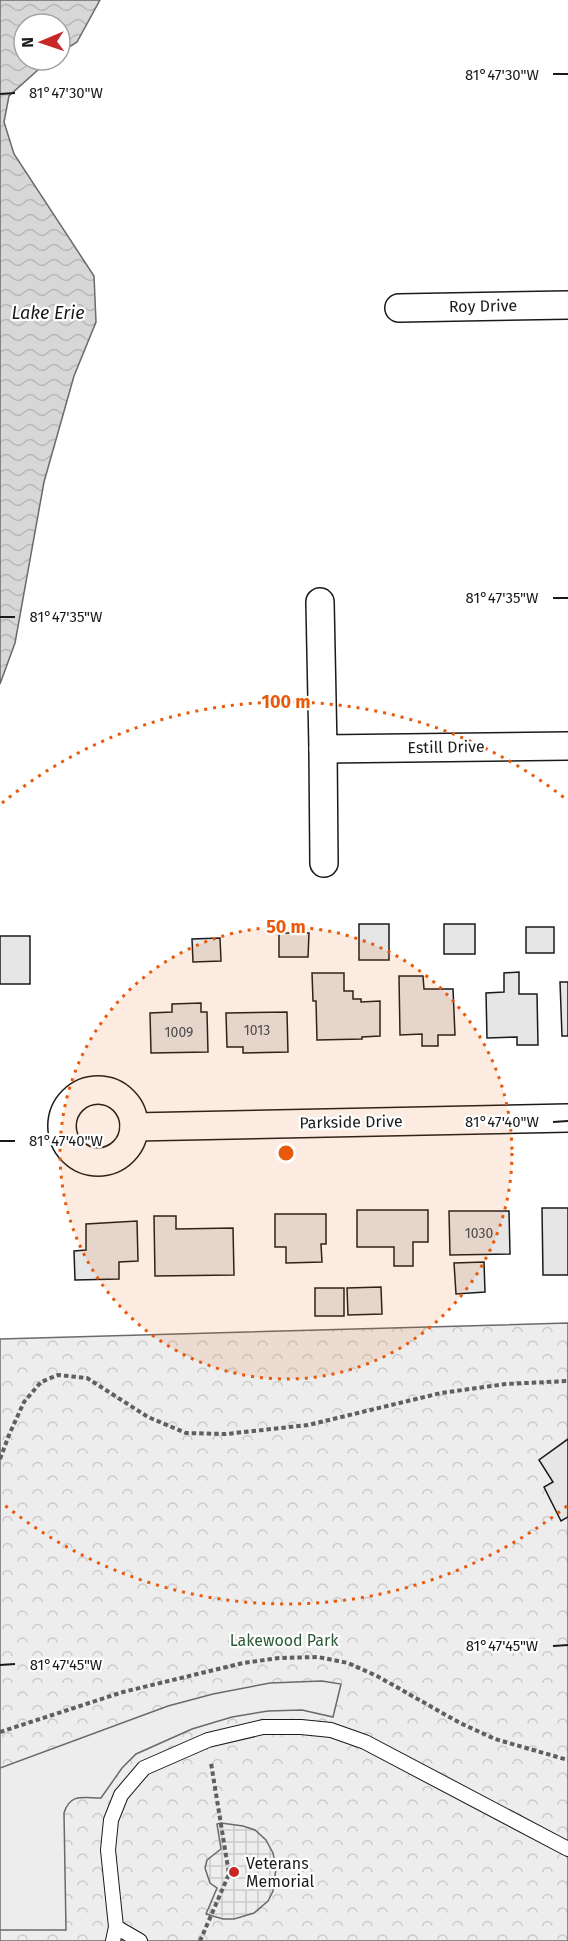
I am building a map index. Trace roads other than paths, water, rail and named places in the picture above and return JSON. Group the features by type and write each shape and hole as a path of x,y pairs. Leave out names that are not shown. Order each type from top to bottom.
{"street":[{"name":"Roy Drive","path":"399,308 568,305"},
{"path":"320,602 324,863"},
{"name":"Estill Drive","path":"323,749 568,746"},
{"name":"Parkside Drive","path":"134,1127 568,1118"}],"lane":[{"path":"140,1941 115,1934 108,1850 111,1820 121,1795 144,1768 208,1740 262,1727 331,1730 365,1742 568,1849"}],"water":[{"name":"Lake Erie","path":"0,0 100,0 77,42 72,45 72,12 12,12 12,72 36,72 9,96 4,122 14,154 94,276 96,322 74,376 44,482 15,643 0,684"}],"place":[{"name":"Veterans Memorial","path":"234,1872"}],"park label":[{"name":"Lakewood Park","path":"284,1640"}]}
